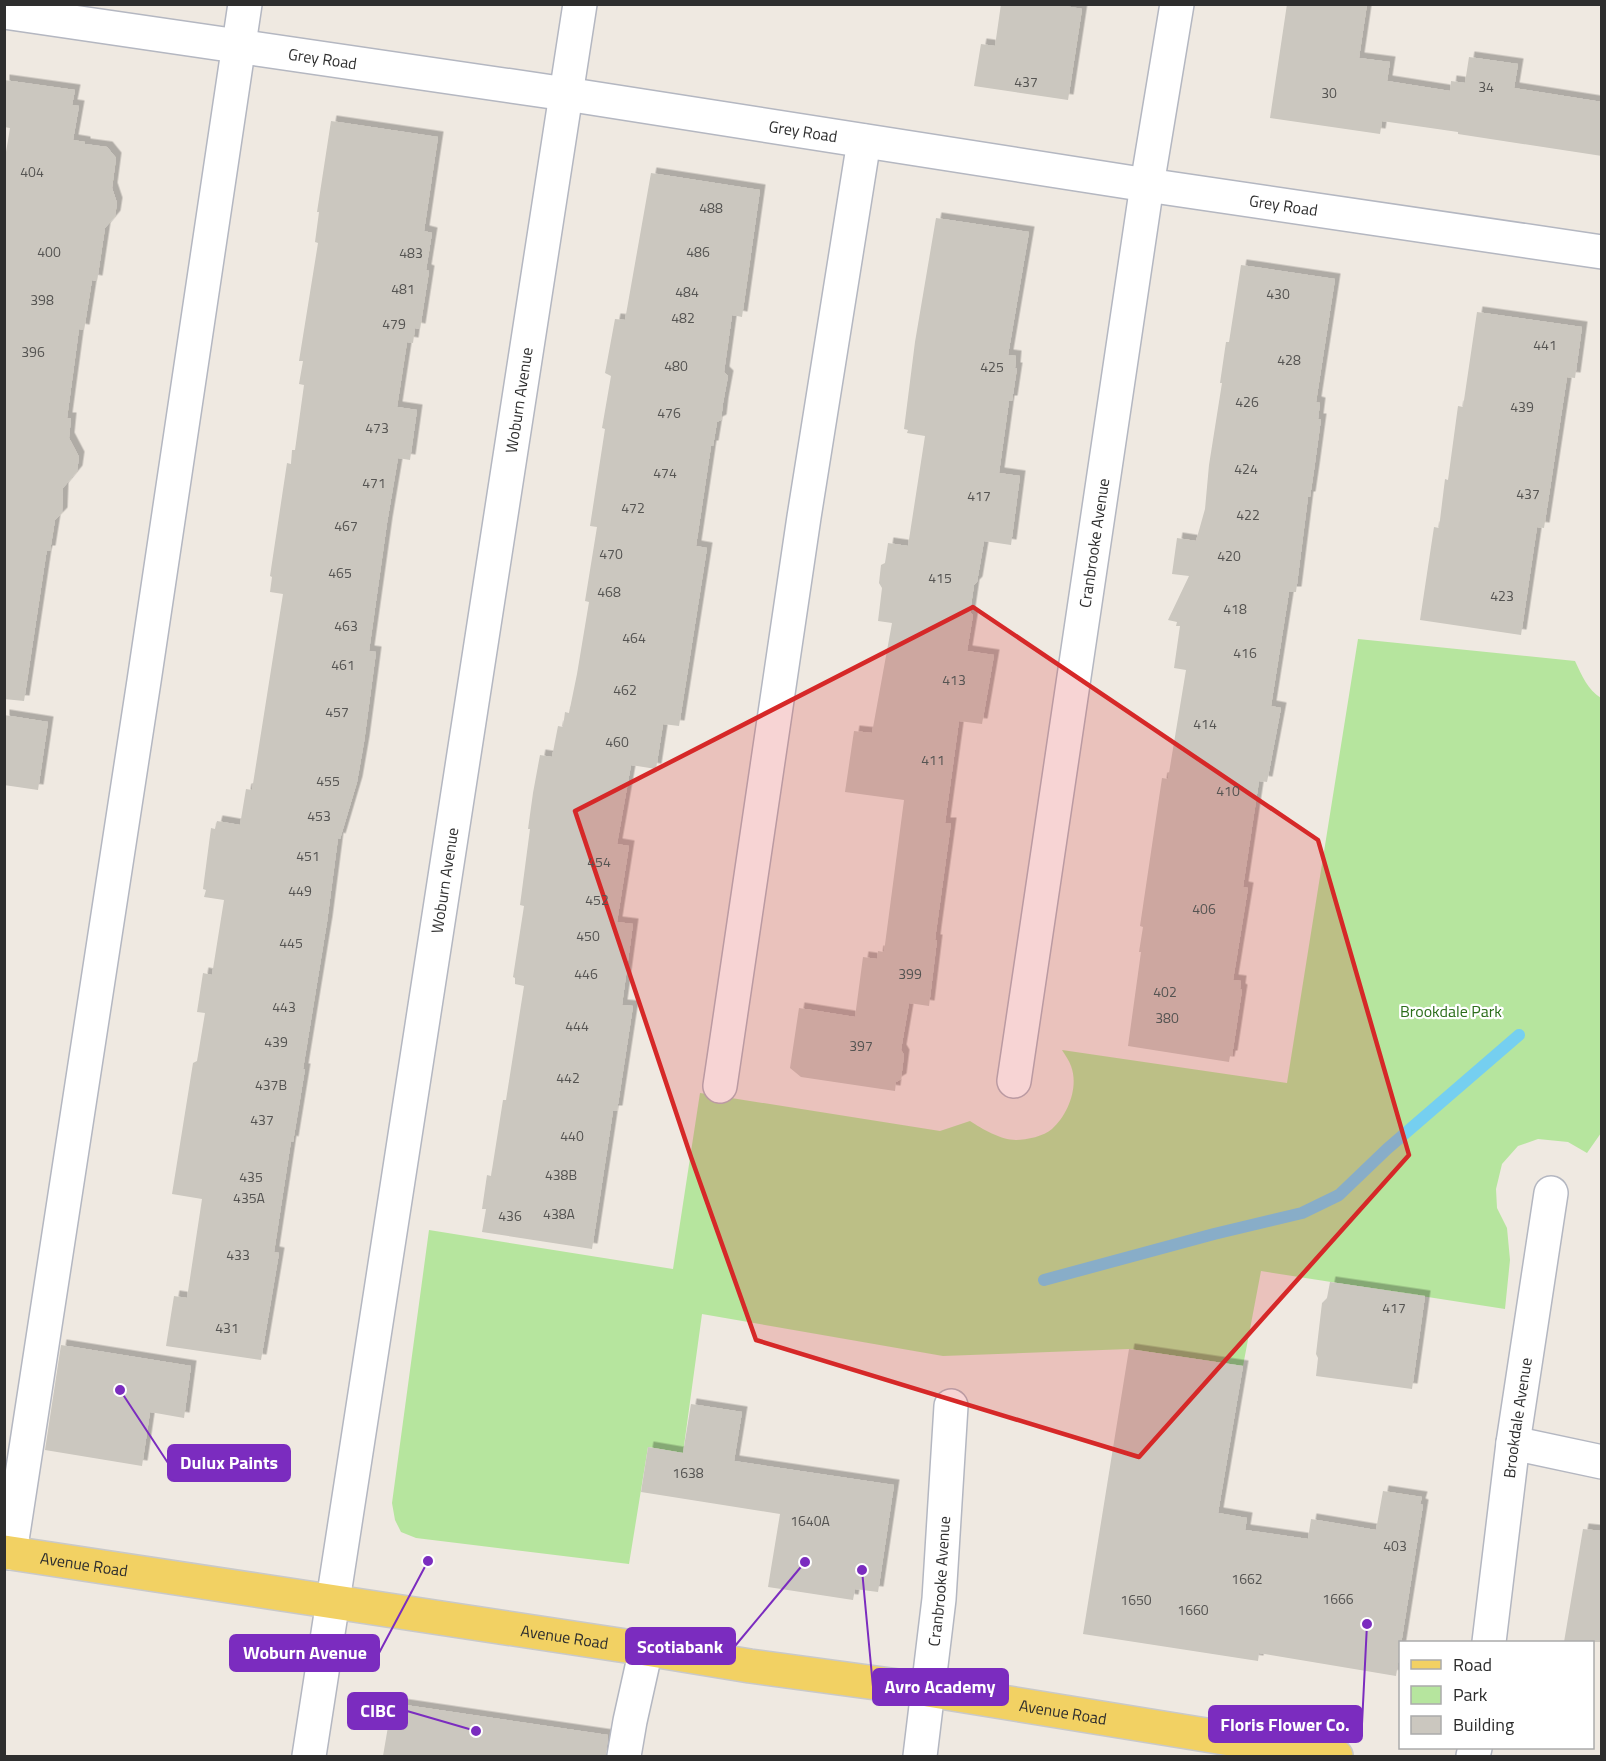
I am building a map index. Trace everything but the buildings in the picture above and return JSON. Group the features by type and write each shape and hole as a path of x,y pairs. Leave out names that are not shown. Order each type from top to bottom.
{"main road":[{"name":"Avenue Road","path":"8,1553 750,1666 928,1690 1336,1756"}],"street":[{"path":"8,1553 148,657 245,4"},
{"name":"Woburn Avenue","path":"309,1756 579,4"},
{"name":"Cranbrooke Avenue","path":"1014,1081 1147,185 1177,4"},
{"name":"Grey Road","path":"4,12 566,94 1147,185 1602,252"},
{"path":"720,1086 804,517 864,141"},
{"name":"Brookdale Avenue","path":"1490,1641 1513,1443 1551,1193"},
{"name":"Cranbrooke Avenue","path":"920,1756 939,1599 951,1406"},
{"path":"1513,1443 1602,1462"},
{"path":"624,1756 646,1649"}],"highlighted area":[{"path":"973,607 1318,840 1409,1155 1139,1457 756,1340 691,1157 575,811"}],"green space":[{"name":"Brookdale Park","path":"1358,639 1575,661 1589,687 1601,698 1601,1133 1587,1153 1568,1142 1538,1139 1518,1146 1502,1164 1496,1189 1497,1208 1507,1228 1510,1260 1505,1309 1261,1271 1243,1366 1129,1349 943,1356 702,1314 683,1453 648,1447 629,1564 416,1538 401,1532 395,1520 392,1503 429,1230 673,1269 700,1093 940,1131 970,1121 998,1136 1016,1140 1045,1134 1063,1116 1074,1083 1070,1064 1062,1050 1287,1083"}],"waterway":[{"path":"1044,1280 1302,1213 1339,1195 1387,1149 1519,1035"}],"place":[{"name":"Dulux Paints","path":"120,1390"},
{"name":"Woburn Avenue","path":"428,1561"},
{"name":"Scotiabank","path":"805,1562"},
{"name":"Avro Academy","path":"862,1570"},
{"name":"Floris Flower Co.","path":"1367,1624"},
{"name":"CIBC","path":"476,1731"}]}
